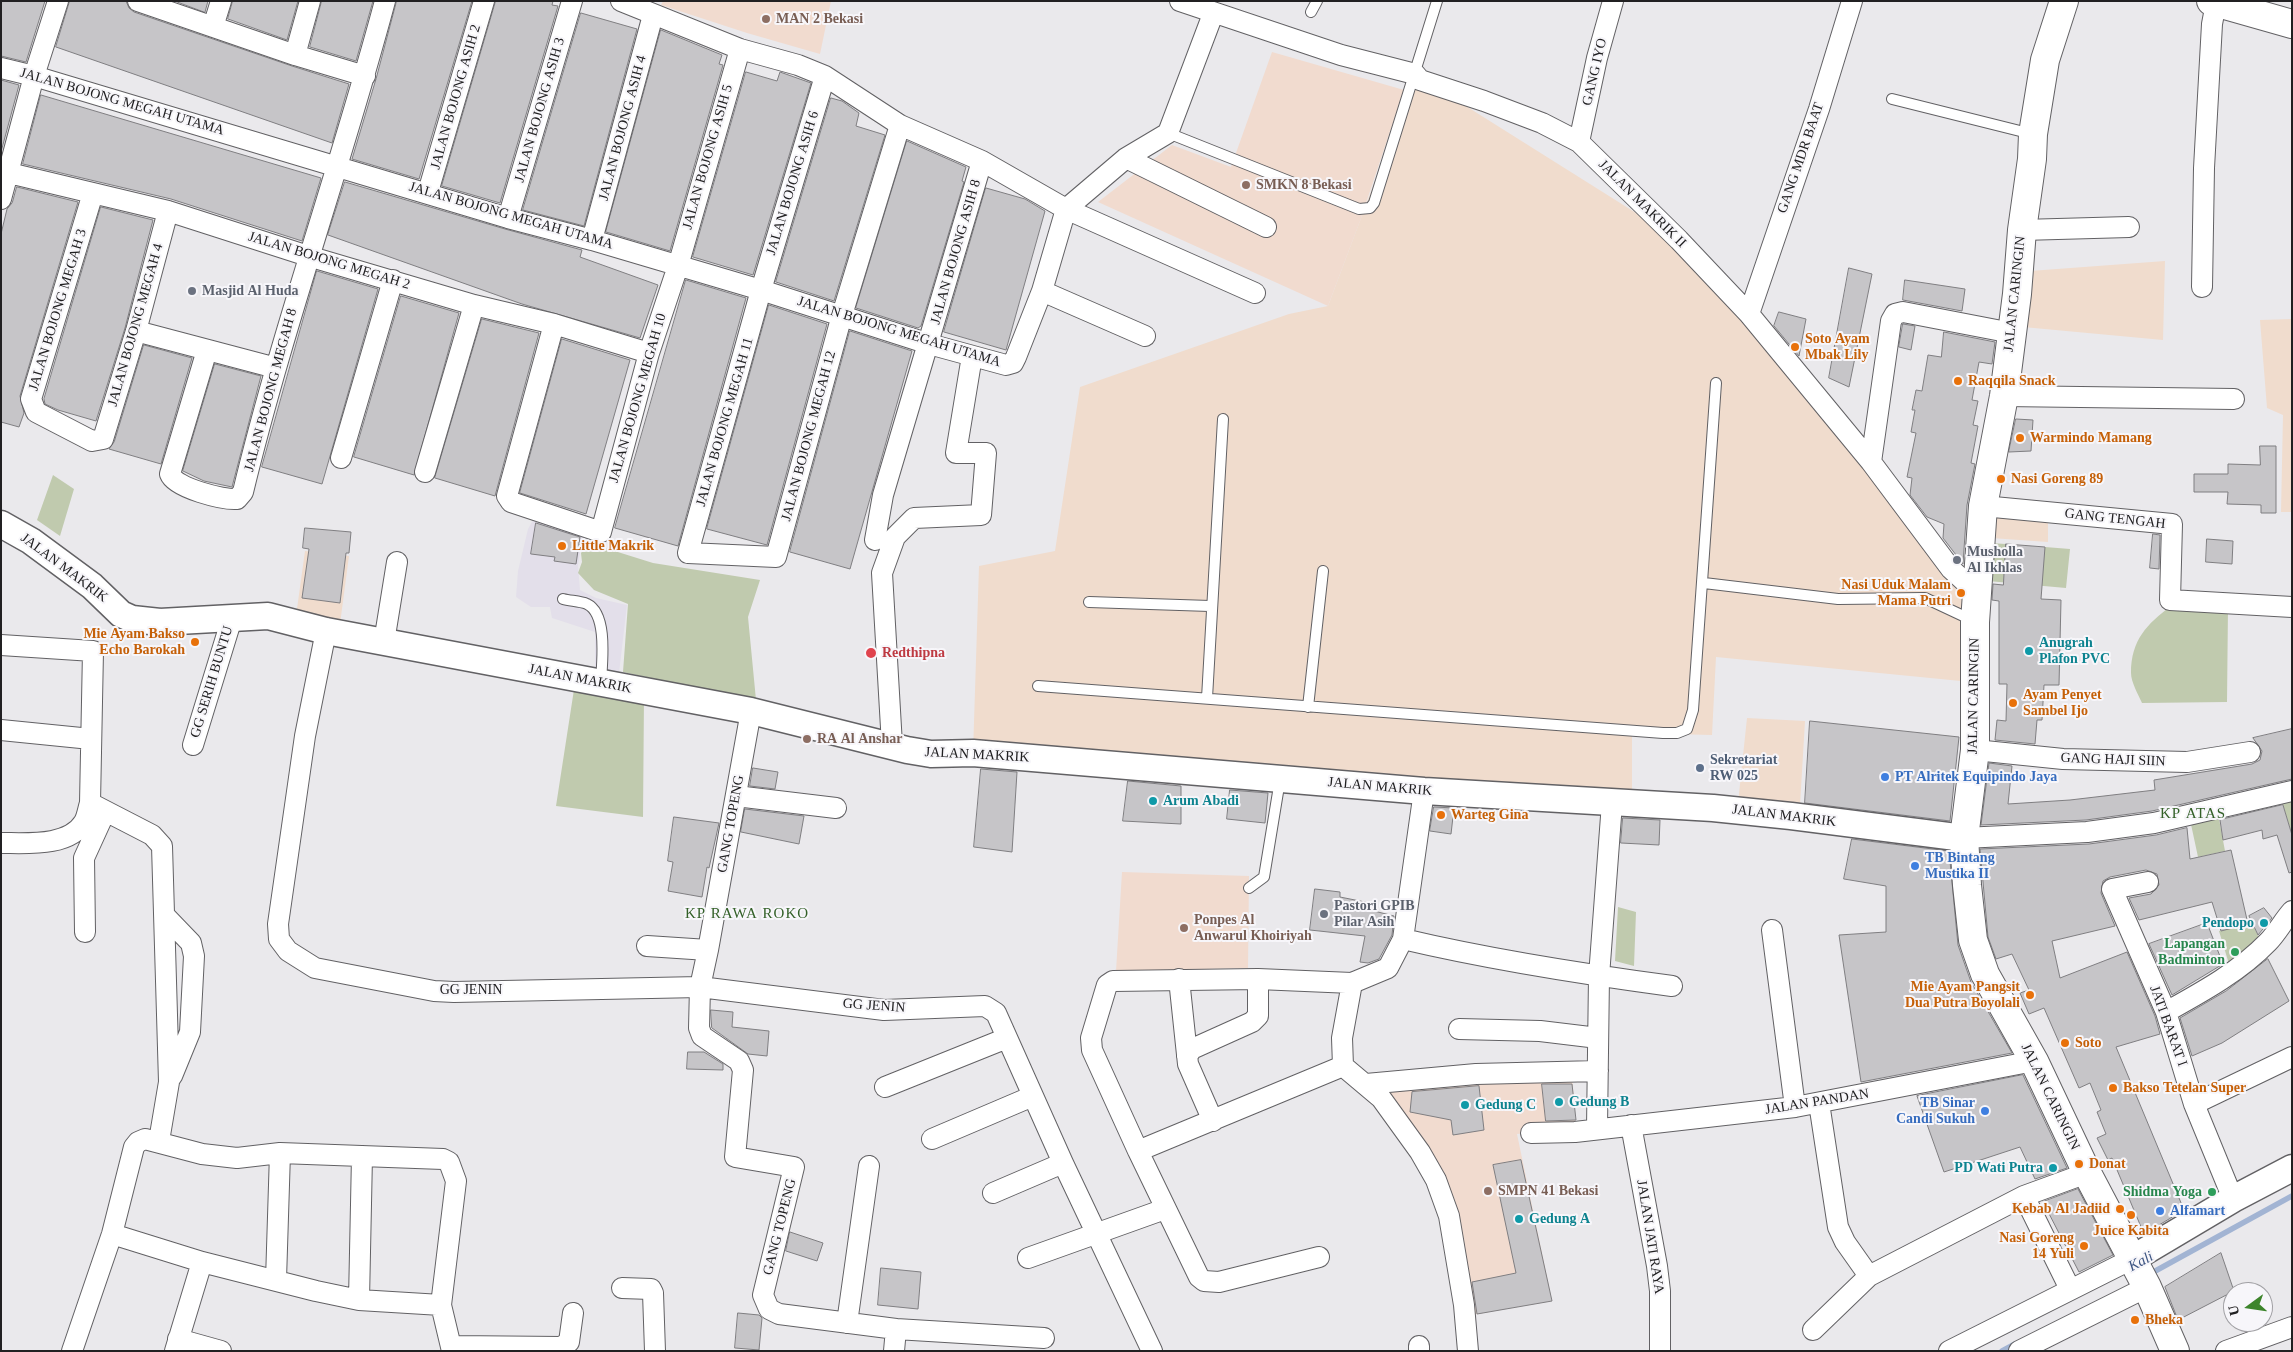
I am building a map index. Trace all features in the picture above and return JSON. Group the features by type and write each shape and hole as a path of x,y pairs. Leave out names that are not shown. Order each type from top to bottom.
{"main road":[{"name":"JALAN CARINGIN","path":"2064,1 2045,60 2033,134 2032,159 2022,230 2004,396 1983,506 1975,622 1974,750 1964,838 1973,940 1985,974 2034,1061 2086,1173 2139,1273 2175,1351"},
{"path":"2213,2 2292,24"}],"street":[{"path":"1,199 34,76 58,1"},
{"path":"138,1 295,56 365,76"},
{"path":"213,27 221,1"},
{"path":"295,56 310,1"},
{"name":"JALAN BOJONG MEGAH 8","path":"207,350 170,474 172,480 177,483 227,500 237,499 243,492 308,256 339,166 385,1"},
{"name":"JALAN BOJONG ASIH 2","path":"428,192 484,1"},
{"name":"JALAN BOJONG ASIH 3","path":"508,218 572,1"},
{"path":"621,1 656,8 676,22 740,49 780,59 826,76 900,125 982,161 1066,208 1255,293"},
{"name":"JALAN MAKRIK II","path":"1180,1 1213,14 1342,55 1415,74 1420,80 1534,120 1579,142 1679,240 1749,314 1871,462 1951,569 1977,593"},
{"name":"GANG IYO","path":"1579,142 1597,58 1613,1"},
{"name":"GANG MDR BAAT","path":"1749,314 1819,109 1852,1"},
{"path":"2202,287 2204,168 2213,2"},
{"name":"JALAN BOJONG ASIH 4","path":"592,240 656,8"},
{"path":"1145,336 1042,291 1066,208 1126,158 1168,134 1213,14"},
{"name":"JALAN BOJONG ASIH 5","path":"678,266 740,49"},
{"name":"JALAN BOJONG MEGAH UTAMA","path":"1,68 34,76 428,192 508,218 592,240 761,290 930,344 1006,365 1016,357 1042,291"},
{"name":"JALAN BOJONG ASIH 6","path":"761,290 826,76"},
{"name":"JALAN BOJONG MEGAH 12","path":"776,557 842,315 900,125"},
{"path":"1126,158 1266,227"},
{"name":"JALAN BOJONG ASIH 8","path":"875,540 883,495 930,344 982,161"},
{"name":"JALAN BOJONG MEGAH 2","path":"9,173 168,210 308,256 474,305 554,324 649,353"},
{"name":"JALAN BOJONG MEGAH 3","path":"93,194 31,399 36,412 50,421 92,441 103,438"},
{"name":"JALAN BOJONG MEGAH 4","path":"103,438 136,331 168,210"},
{"path":"2022,230 2129,227"},
{"name":"JALAN BOJONG MEGAH 10","path":"554,324 507,496 511,502 601,532 649,353 678,266"},
{"path":"342,458 393,280"},
{"name":"JALAN BOJONG MEGAH 11","path":"761,290 688,553 776,557"},
{"path":"425,472 474,305"},
{"path":"1871,462 1891,321 1895,314 1903,312 2012,333"},
{"path":"136,331 276,368"},
{"path":"892,745 882,573 895,537 914,518 981,515 986,453 956,452 972,356"},
{"path":"2004,396 2234,399"},
{"name":"GANG TENGAH","path":"1983,506 2172,524 2170,600 2292,607"},
{"name":"JALAN MAKRIK","path":"1,524 31,541 92,586 121,614 132,619 160,622 268,616 326,631 751,711 931,754 974,752 1424,791 1783,815 1964,838"},
{"path":"384,642 397,562"},
{"name":"GG SERIH BUNTU","path":"193,745 232,618"},
{"name":"GG JENIN","path":"326,631 304,745 278,924 279,939 288,951 315,968 454,992 700,987 884,1010 985,1006 996,1013 1007,1038"},
{"path":"1,645 93,651 91,739 97,808 84,858 85,932"},
{"name":"GANG TOPENG","path":"751,711 700,987 699,1028 702,1036 739,1060 743,1070 735,1157 794,1167 763,1295 769,1308 779,1314 896,1330 1044,1338"},
{"path":"1,730 91,739"},
{"name":"GANG HAJI SIIN","path":"1974,750 2063,759 2186,762 2250,752"},
{"path":"1319,1257 1219,1282 1204,1281 1199,1277 1165,1209 1092,1050 1091,1038 1107,985 1113,981 1258,979 1352,983 1388,968 1403,939 1424,791"},
{"path":"1964,838 2086,832 2154,823 2292,791"},
{"path":"736,796 836,808"},
{"path":"1597,1128 1599,976 1612,803"},
{"path":"1,843 57,840 75,833 97,808"},
{"path":"97,808 152,835 162,846 169,1082 159,1141"},
{"name":"JATI BARAT I","path":"2148,882 2112,889 2166,1012 2194,1104 2233,1199"},
{"path":"2166,1012 2210,988 2232,973 2269,942 2292,911"},
{"path":"165,916 191,943 194,956 190,1032 169,1082"},
{"path":"1772,930 1795,1107"},
{"path":"1403,939 1456,951 1599,976 1672,986"},
{"path":"647,946 708,950"},
{"path":"1187,1056 1192,1049 1252,1022 1258,1016 1258,979"},
{"path":"1179,980 1188,1064 1213,1121"},
{"path":"1352,983 1342,1038 1343,1066 1381,1098 1394,1114 1420,1152 1439,1187 1449,1216 1464,1305 1468,1351"},
{"path":"1459,1029 1540,1031 1598,1038"},
{"path":"885,1087 1007,1038 1063,1163 1152,1351"},
{"path":"2194,1104 2292,1057"},
{"name":"JALAN PANDAN","path":"1531,1133 1631,1125 1795,1107 2034,1061"},
{"path":"1138,1151 1343,1066"},
{"path":"1366,1084 1476,1074 1598,1071"},
{"path":"932,1139 1032,1096"},
{"path":"1819,1103 1838,1227 1845,1242 1869,1276"},
{"name":"JALAN JATI RAYA","path":"1631,1125 1657,1266 1660,1291 1660,1351"},
{"path":"72,1351 112,1234 134,1147 138,1142 145,1139 159,1141 202,1154 237,1158 280,1153 443,1159 449,1162 453,1168 456,1181 441,1305 452,1348 561,1347 569,1342 573,1313"},
{"path":"276,1280 280,1153"},
{"path":"359,1300 362,1156"},
{"path":"993,1193 1063,1163"},
{"path":"847,1323 869,1166"},
{"path":"2019,1351 2139,1273 2233,1199 2292,1168"},
{"path":"1813,1330 1869,1276 2024,1196 2086,1173"},
{"path":"2024,1196 2070,1289"},
{"path":"1028,1258 1096,1232 1165,1209"},
{"path":"112,1234 202,1262 359,1300 441,1305"},
{"path":"202,1262 177,1345 221,1351"},
{"path":"1949,1351 2070,1289 2139,1273"},
{"path":"622,1288 651,1289 653,1293 655,1351"},
{"path":"2226,1351 2292,1327"},
{"path":"894,1351 896,1330"}],"lane":[{"path":"1312,12 1317,1"},
{"path":"1168,134 1359,209 1366,209 1374,203 1437,1"},
{"path":"1892,99 2033,134"},
{"path":"1038,686 1677,733 1687,729 1692,716 1704,583 1716,383"},
{"path":"1207,698 1210,606 1223,419"},
{"path":"1308,707 1323,571"},
{"path":"1704,583 1838,599 1925,598 1975,622"},
{"path":"563,599 588,604 600,619 602,643 601,682"},
{"path":"1089,602 1210,606"},
{"path":"1249,888 1264,877 1280,779"}],"shaded area":[{"name":"MAN 2 Bekasi","path":"663,1 831,1 820,54 661,5"},
{"name":"SMKN 8 Bekasi","path":"1272,52 1404,90 1360,221 1328,306 1098,202 1172,145 1231,167"},
{"path":"1415,74 1679,240 1977,593 1971,682 1716,657 1712,735 1632,733 1632,792 973,753 979,566 1055,551 1080,387 1289,314 1328,306"},
{"path":"2165,261 2163,340 2023,327 2030,271"},
{"path":"2292,319 2292,512 2281,512 2283,415 2267,408 2260,320"},
{"name":"Little Makrik","path":"537,513 584,528 578,565 580,590 596,598 627,605 619,673 595,668 595,632 552,618 550,607 531,607 516,597 518,571 528,529"},
{"path":"1992,514 2048,519 2048,542 1991,538"},
{"path":"305,551 349,556 340,624 296,616"},
{"path":"1747,718 1805,721 1800,805 1738,803"},
{"name":"Ponpes Al Anwarul Khoiriyah","path":"1122,872 1249,876 1248,968 1116,971"},
{"name":"SMPN 41 Bekasi","path":"1572,1075 1576,1129 1517,1134 1552,1301 1472,1315 1451,1196 1380,1086"}],"green space":[{"path":"53,475 74,489 60,536 37,520"},
{"path":"589,543 653,563 760,580 748,617 756,700 623,672 628,604 594,590 578,573 582,562 581,553"},
{"path":"1990,543 2006,544 2004,571 2045,547 2070,549 2066,588 1988,581"},
{"path":"2171,606 2228,607 2227,702 2142,703 2131,677 2134,651 2137,642 2148,626"},
{"path":"575,683 644,697 643,817 556,806"},
{"path":"2292,795 2292,835 2281,798"},
{"path":"2217,808 2225,851 2198,857 2189,815"},
{"path":"1618,907 1636,912 1634,966 1615,961"},
{"name":"Lapangan Badminton","path":"2252,923 2260,940 2229,964 2219,931"}],"building":[{"path":"1,1 45,1 26,62 1,56"},
{"path":"70,1 126,1 129,8 134,12 349,84 332,143 56,47"},
{"path":"175,1 208,1 205,12"},
{"path":"233,1 298,1 287,40 228,19"},
{"path":"322,1 373,1 356,61 310,47"},
{"path":"397,1 472,1 419,179 352,159"},
{"path":"496,1 553,1 552,5 558,6 500,203 442,186"},
{"path":"581,13 637,29 584,226 523,210"},
{"path":"661,30 722,55 719,64 723,65 670,251 606,232"},
{"path":"746,72 777,81 780,72 811,83 753,275 693,257"},
{"path":"1,80 19,85 1,152"},
{"path":"41,95 321,178 302,241 171,199 23,164"},
{"path":"831,98 842,101 859,113 856,126 885,135 834,301 776,282"},
{"path":"907,141 966,167 962,181 964,182 921,326 918,328 856,308"},
{"path":"345,182 582,250 580,257 658,285 640,338 522,304 328,235"},
{"path":"17,187 78,202 20,396 24,413 19,427 1,422 1,234 7,209 12,203"},
{"path":"986,188 1025,199 1045,211 1006,350 944,332"},
{"path":"101,207 153,220 125,328 96,421 58,410 45,404 44,399"},
{"path":"1849,268 1872,274 1849,387 1829,378"},
{"path":"317,271 378,289 322,484 262,467"},
{"path":"686,280 746,298 678,546 615,528"},
{"path":"1905,280 1965,289 1962,311 1903,300"},
{"path":"401,296 459,313 414,475 354,457"},
{"path":"769,305 827,324 767,545 707,529"},
{"path":"1779,312 1806,319 1799,356 1774,326"},
{"path":"482,319 539,333 495,496 435,478"},
{"path":"1903,324 1915,326 1911,350 1899,347"},
{"path":"850,331 912,351 850,569 790,552"},
{"path":"1944,332 1995,342 1992,364 1979,362 1972,400 1978,401 1973,425 1978,426 1971,463 1975,464 1967,505 1963,564 1943,538 1944,524 1927,517 1910,495 1912,478 1907,477 1916,433 1911,432 1915,410 1912,410 1916,390 1922,391 1928,355 1941,357"},
{"path":"562,339 630,360 586,514 520,493"},
{"path":"144,345 192,358 161,464 109,449 114,442"},
{"path":"215,364 261,376 232,487 204,481 183,471"},
{"path":"2016,419 2033,420 2031,451 2009,452"},
{"path":"2260,446 2276,446 2276,513 2261,513 2261,505 2227,504 2228,492 2194,492 2194,474 2228,474 2228,464 2260,465"},
{"path":"536,523 580,537 576,564 554,561 555,557 531,554"},
{"path":"305,528 351,532 349,553 346,553 340,603 302,598 309,549 303,548"},
{"path":"2153,534 2160,535 2159,569 2150,568"},
{"path":"2207,539 2233,541 2232,564 2206,562"},
{"path":"2006,544 2045,547 2041,599 2061,600 2059,685 2044,685 2042,720 2037,720 2035,744 1995,740 1997,720 2006,721 2007,684 1999,684 1999,601 1992,600 1993,584 2003,585"},
{"name":"PT Alritek Equipindo Jaya","path":"1810,721 1959,737 1950,821 1805,803"},
{"path":"2292,729 2292,779 2152,811 2086,820 1981,825 1989,763 2012,766 2008,804 2070,800 2155,790 2154,780 2252,764 2260,760 2262,751 2253,738"},
{"path":"753,768 778,772 775,789 750,786"},
{"path":"981,769 1017,772 1012,852 974,847"},
{"name":"Arum Abadi","path":"1128,781 1181,786 1181,824 1123,821"},
{"path":"1230,790 1268,793 1265,823 1227,819"},
{"path":"2283,805 2292,835 2292,872 2289,873 2277,835 2263,839 2262,830 2223,840 2220,820"},
{"name":"Warteg Gina","path":"1434,807 1454,808 1451,834 1430,831"},
{"path":"745,809 804,816 799,844 741,832"},
{"path":"674,817 719,823 709,868 707,867 702,897 668,891 673,862 668,861"},
{"path":"1623,818 1660,820 1659,845 1621,843"},
{"path":"2187,828 2190,859 2231,850 2248,924 2221,931 2212,902 2139,920 2129,898 2151,894 2159,885 2157,874 2146,870 2110,877 2103,881 2101,893 2115,926 2052,941 2060,978 2127,952 2155,1016 2160,1034 2116,1047 2184,1210 2144,1234 2112,1158 2108,1160 2097,1138 2106,1134 2097,1112 2101,1110 2090,1083 2079,1088 2044,1008 2029,1014 2020,993 2029,990 2012,954 1996,959 1988,937 1980,849 2089,844 2156,835"},
{"path":"1852,839 1949,851 1958,945 1971,982 2012,1053 1861,1082 1839,935 1886,932 1886,886 1844,879"},
{"path":"1315,889 1340,892 1340,897 1375,904 1374,911 1394,916 1392,935 1379,959 1368,963 1360,962 1365,936 1310,930"},
{"name":"Pendopo","path":"2264,908 2272,918 2258,935 2249,916"},
{"path":"2207,923 2223,964 2172,995 2149,944"},
{"path":"2268,959 2289,1001 2222,1043 2192,1056 2180,1018 2226,991"},
{"path":"711,1010 733,1012 732,1027 769,1031 767,1056 748,1054 712,1028"},
{"path":"688,1052 704,1052 723,1064 723,1070 687,1069"},
{"name":"TB Sinar Candi Sukuh","path":"2023,1075 2067,1168 2035,1179 2020,1147 1944,1172 1917,1096"},
{"name":"Gedung B","path":"1542,1084 1572,1084 1576,1120 1546,1121"},
{"path":"1479,1086 1484,1130 1453,1135 1451,1120 1410,1112 1412,1092"},
{"name":"Gedung A","path":"1521,1160 1552,1301 1477,1314 1472,1282 1516,1273 1493,1165"},
{"path":"2078,1189 2113,1255 2079,1272 2043,1202"},
{"path":"790,1232 823,1243 817,1261 786,1251"},
{"path":"2221,1253 2231,1282 2223,1282 2223,1297 2178,1320 2165,1287"},
{"path":"881,1268 921,1272 918,1309 878,1305"},
{"path":"738,1313 759,1315 762,1318 759,1350 735,1348"}],"waterway":[{"name":"Kali","path":"2148,1275 2292,1196"},
{"name":"Kali","path":"2002,1351 2015,1344"}],"place":[{"name":"MAN 2 Bekasi","path":"766,19"},
{"name":"SMKN 8 Bekasi","path":"1246,185"},
{"name":"Masjid Al Huda","path":"192,291"},
{"name":"Soto Ayam Mbak Lily","path":"1795,347"},
{"name":"Raqqila Snack","path":"1958,381"},
{"name":"Warmindo Mamang","path":"2020,438"},
{"name":"Nasi Goreng 89","path":"2001,479"},
{"name":"Little Makrik","path":"562,546"},
{"name":"Musholla Al Ikhlas","path":"1957,560"},
{"name":"Nasi Uduk Malam Mama Putri","path":"1961,593"},
{"name":"Mie Ayam Bakso Echo Barokah","path":"195,642"},
{"name":"Anugrah Plafon PVC","path":"2029,651"},
{"name":"Redthipna","path":"871,653"},
{"name":"Ayam Penyet Sambel Ijo","path":"2013,703"},
{"name":"RA Al Anshar","path":"807,739"},
{"name":"Sekretariat RW 025","path":"1700,768"},
{"name":"PT Alritek Equipindo Jaya","path":"1885,777"},
{"name":"Arum Abadi","path":"1153,801"},
{"name":"Warteg Gina","path":"1441,815"},
{"name":"TB Bintang Mustika II","path":"1915,866"},
{"name":"Pastori GPIB Pilar Asih","path":"1324,914"},
{"name":"Pendopo","path":"2264,923"},
{"name":"Ponpes Al Anwarul Khoiriyah","path":"1184,928"},
{"name":"Lapangan Badminton","path":"2235,952"},
{"name":"Mie Ayam Pangsit Dua Putra Boyolali","path":"2030,995"},
{"name":"Soto","path":"2065,1043"},
{"name":"Bakso Tetelan Super","path":"2113,1088"},
{"name":"Gedung B","path":"1559,1102"},
{"name":"Gedung C","path":"1465,1105"},
{"name":"TB Sinar Candi Sukuh","path":"1985,1111"},
{"name":"Donat","path":"2079,1164"},
{"name":"PD Wati Putra","path":"2053,1168"},
{"name":"SMPN 41 Bekasi","path":"1488,1191"},
{"name":"Shidma Yoga","path":"2212,1192"},
{"name":"Kebab Al Jadiid","path":"2120,1209"},
{"name":"Alfamart","path":"2160,1211"},
{"name":"Juice Kabita","path":"2131,1215"},
{"name":"Gedung A","path":"1519,1219"},
{"name":"Nasi Goreng 14 Yuli","path":"2084,1246"},
{"name":"Bheka","path":"2135,1320"}],"district":[{"name":"KP ATAS","path":"2193,814"},
{"name":"KP RAWA ROKO","path":"747,914"}]}
